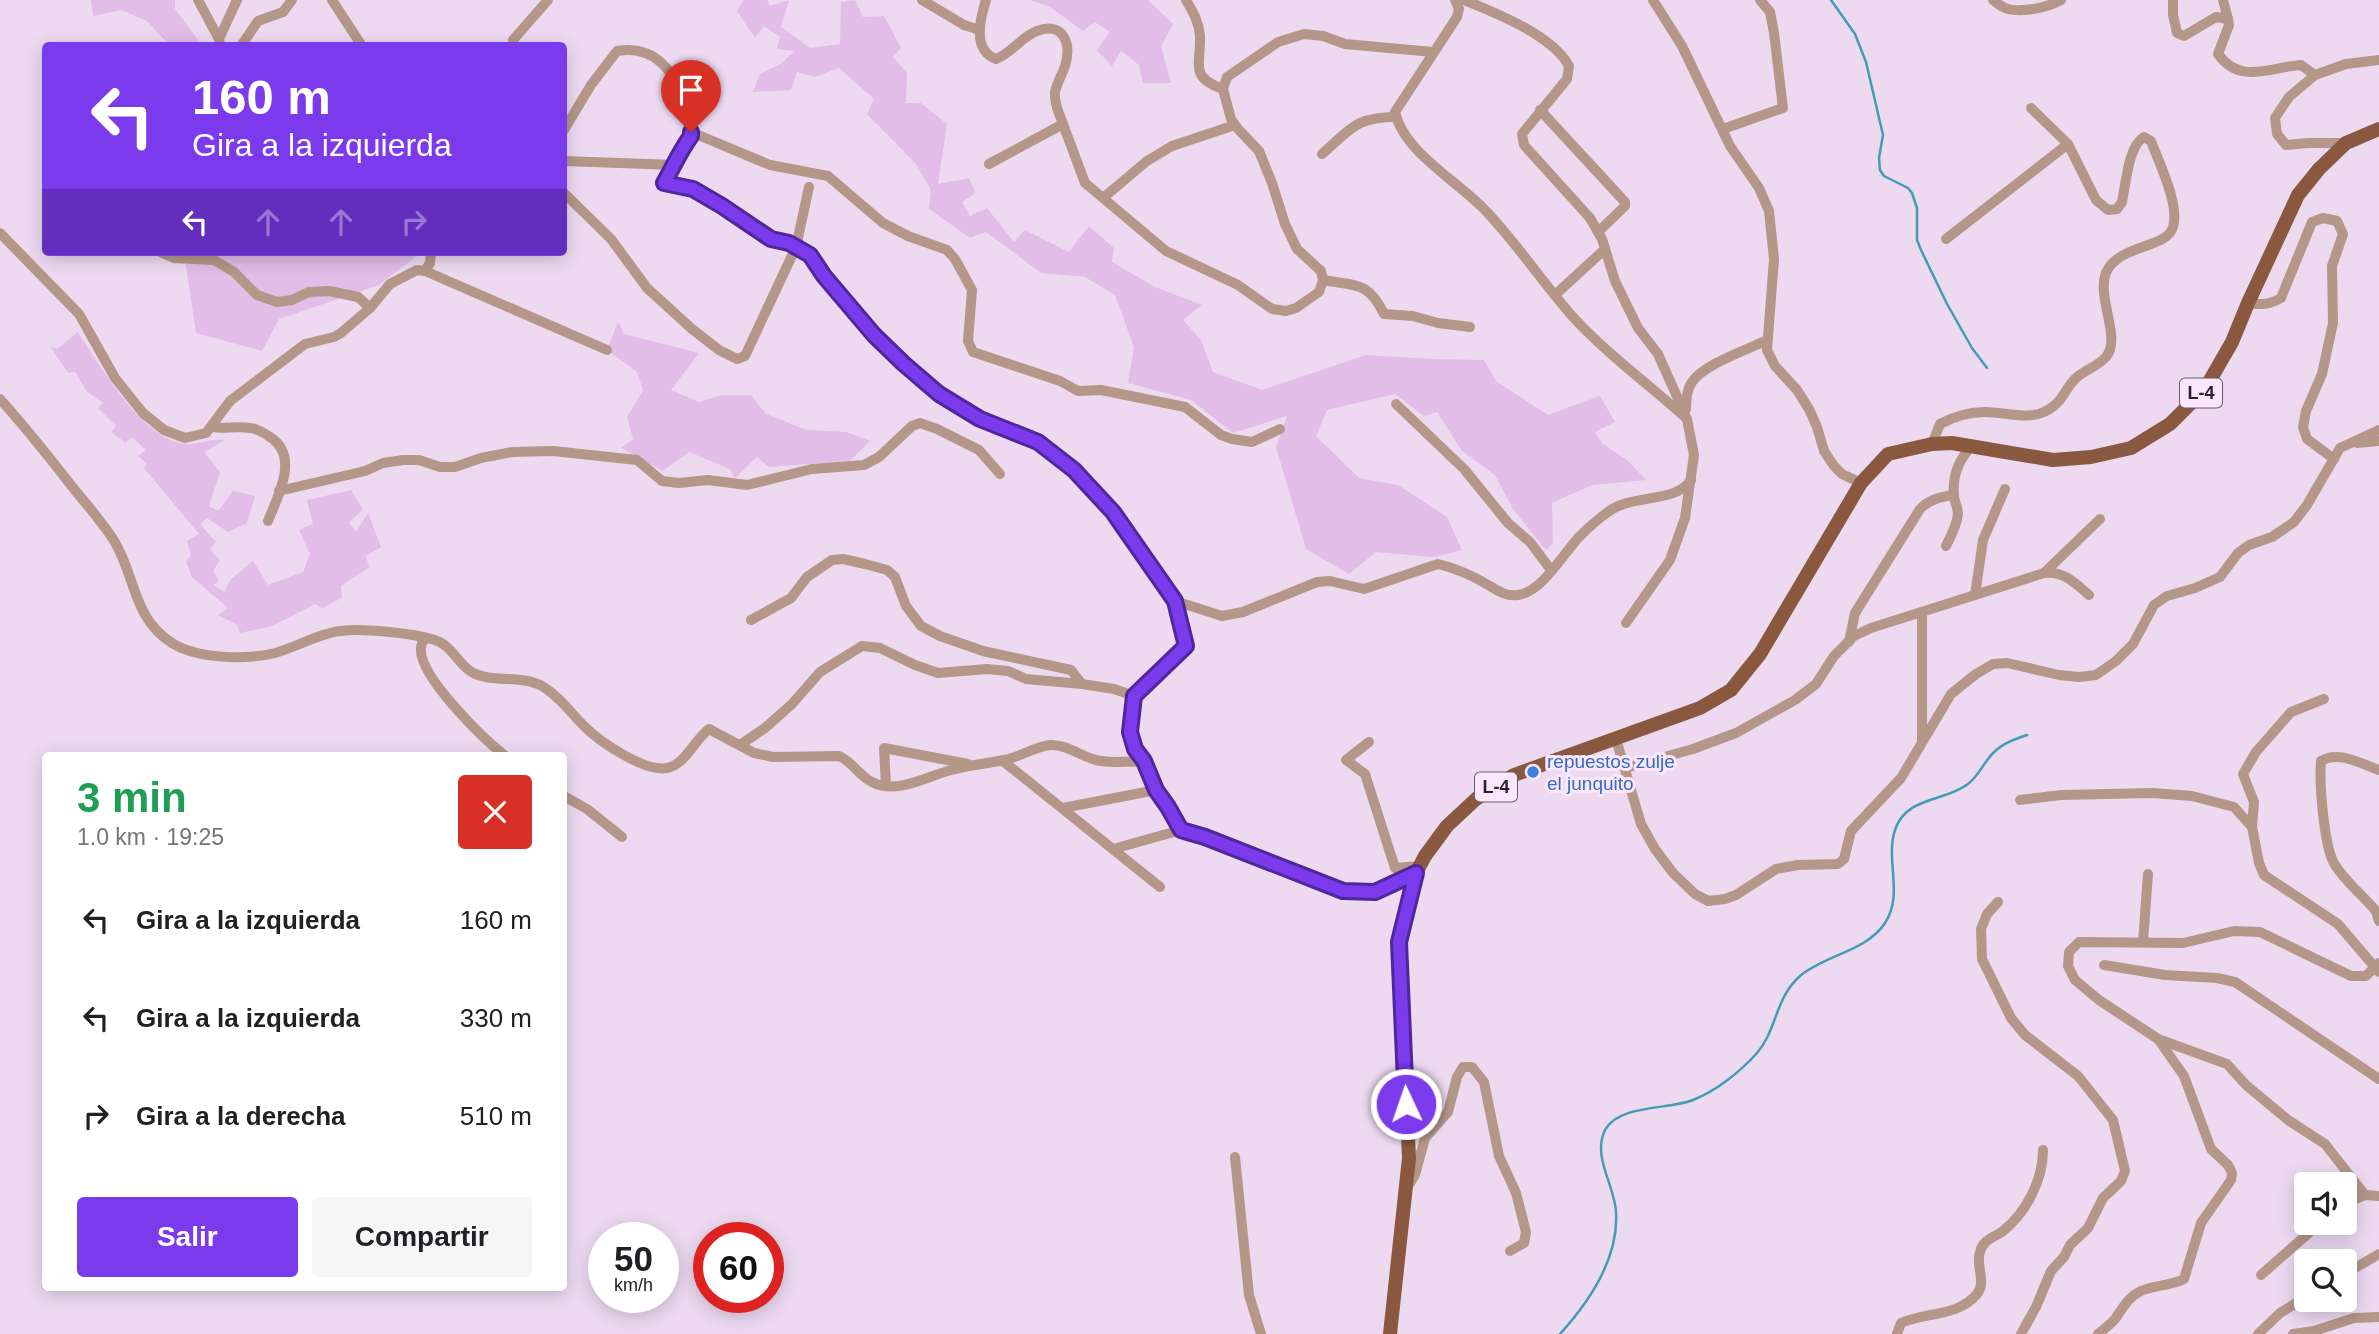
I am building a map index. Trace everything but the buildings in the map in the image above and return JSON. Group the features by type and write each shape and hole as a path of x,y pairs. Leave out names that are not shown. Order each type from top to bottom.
{"main road":[{"name":"L-4","path":"1390,1334 1409,1158 1399,942 1419,869 1447,826 1476,799 1514,775 1700,708 1731,690 1760,654 1861,483 1888,454 1932,443 1972,446 2053,460 2091,457 2131,448 2170,424 2205,389 2232,342 2298,195 2319,169 2346,143 2379,129"}],"street":[{"path":"198,0 219,42"},
{"path":"219,42 237,0"},
{"path":"245,42 258,21 283,12 292,0"},
{"path":"332,0 359,42"},
{"path":"513,42 521,29 548,0"},
{"path":"922,0 964,25 980,30"},
{"path":"986,0 980,30 982,47 989,56 996,59 1004,55 1033,32 1056,28 1063,33 1066,41 1066,64 1054,95 1085,183 1166,251 1238,285 1272,309 1286,311 1296,308 1319,292 1323,280 1321,271 1297,250 1259,151 1231,119 1223,89 1227,77 1278,42 1304,34 1323,36 1356,46 1399,47 1433,52"},
{"path":"1186,0 1197,19 1200,36 1199,75 1203,80 1223,89"},
{"path":"1455,0 1459,9 1457,17 1395,112 1396,117 1413,146 1484,209 1573,317 1614,359 1687,419"},
{"path":"1464,0 1492,11 1545,40 1569,66 1567,79 1522,134 1524,145 1590,218 1605,249 1615,281 1638,328 1658,354 1687,419"},
{"path":"1653,0 1682,46 1730,146 1759,188 1769,211 1774,259 1767,350 1774,366 1797,390 1809,409 1824,451 1842,474 1861,483"},
{"path":"1723,129 1783,108 1770,12 1760,0"},
{"path":"1993,0 2009,9 2031,9 2061,0"},
{"path":"2173,0 2178,33 2185,36 2216,17 2228,19"},
{"path":"2223,0 2228,25 2218,54 2226,64 2240,72 2301,65 2315,75"},
{"path":"567,125 591,85 617,51 630,49 648,53 673,76 684,95 689,113 691,136 676,157 675,165 664,183 693,189 771,239 810,255 824,276 874,335 939,394 980,419 1038,442 1074,470 1113,512 1175,601 1186,646 1134,696 1130,732 1135,749 1144,761 1156,790 1181,830"},
{"path":"2346,143 2286,145 2277,134 2275,118 2289,97 2315,75 2346,64 2379,60"},
{"path":"1932,443 1940,424 1958,414 1986,412 2035,415 2048,410 2064,398 2075,379 2107,356 2112,345 2104,294 2105,275 2114,261 2133,250 2164,239 2173,229 2175,209 2151,141 2140,138 2133,147 2122,202 2117,209 2108,210 2096,201 2068,144 2031,108"},
{"path":"1540,110 1625,202 1625,206 1598,232"},
{"path":"1322,154 1359,121 1376,117 1396,117"},
{"path":"989,164 1063,124"},
{"path":"1103,198 1147,161 1172,146 1235,125"},
{"path":"691,132 769,165 828,176 883,223 908,236 947,250 972,290 968,341 973,352 1060,381 1078,391 1101,390 1185,407 1221,435 1232,439 1252,442 1280,429"},
{"path":"1946,239 2068,144"},
{"path":"567,161 675,165"},
{"path":"567,196 611,239 647,288 701,336 719,350 737,359 745,356 796,247 810,187"},
{"path":"2248,303 2262,306 2281,298 2312,222 2323,218 2337,221 2343,234 2332,267 2333,323 2322,374 2306,411 2303,427 2307,439 2334,459"},
{"path":"0,233 79,314 115,378 143,413 164,430 186,438 206,433 230,401 262,374 304,344 341,333 370,308 390,284 417,270 425,271 607,350"},
{"path":"1555,295 1605,249"},
{"path":"169,256 214,260 234,272 257,295 277,302 292,300 309,292 329,291 358,297 370,308"},
{"path":"425,271 431,256"},
{"path":"1323,280 1370,290 1384,314 1413,316 1438,323 1470,327"},
{"path":"1626,623 1670,559 1685,518 1694,455 1686,399 1691,383 1701,372 1767,341"},
{"path":"0,399 114,540 127,566 134,592 148,623 172,643 188,650 243,657 276,653 321,635 342,630 437,640 452,651 470,671 488,677 521,680 541,686 601,740 651,768 671,768 709,729 754,753 773,757 839,756 849,760 873,783 886,786 928,779 949,770 1003,761 1041,746 1055,745 1103,762 1144,761"},
{"path":"1396,404 1464,469 1508,523 1530,542 1551,570"},
{"path":"279,491 402,460 419,460 440,467 455,467 512,452 554,451 637,460 662,481 679,484 708,480 747,485 812,469 864,465 879,457 912,426 920,423 979,450 1000,474"},
{"path":"212,427 253,428 273,439 283,450 286,463 268,521"},
{"path":"1616,739 1641,824 1673,873 1695,894 1708,901 1725,899 1736,895 1776,869 1798,865 1838,864 1844,859 1852,831 1901,778 1951,694 1993,664 2007,663 2059,675 2096,675 2133,645 2154,605 2167,596 2220,577 2238,553 2249,545 2273,537 2294,522 2340,448 2379,430"},
{"path":"2347,443 2379,441"},
{"path":"1946,546 1958,513 1954,495 1955,474 1962,456 1972,446"},
{"path":"1175,601 1222,617 1243,612 1317,582 1339,582 1364,589 1438,564 1451,567 1506,595 1517,596 1529,592 1580,536 1609,510 1633,500 1675,493 1686,487 1690,480"},
{"path":"1975,595 1983,540 2005,489"},
{"path":"1849,642 1855,613 1920,509 1927,502 1939,497 1954,495"},
{"path":"2044,573 2100,519"},
{"path":"751,620 791,598 807,577 832,560 843,559 887,570 895,577 906,606 920,626 983,651 1071,670 1082,684"},
{"path":"1625,768 1693,749 1736,733 1795,700 1816,684 1834,656 1854,636 1871,628 2044,573 2055,572 2065,576 2090,595"},
{"path":"1922,612 1922,743"},
{"path":"425,638 420,650 432,677 452,707 501,752"},
{"path":"740,745 765,728 792,704 820,672 862,646 880,648 938,673 987,669 1008,671 1026,679 1114,689 1134,696"},
{"path":"2324,699 2291,712 2256,752 2243,774 2254,802 2252,827 2259,863 2264,875 2338,924 2377,968 2366,976 2351,976 2260,932 2234,931 2183,943 2079,942 2069,952 2068,965 2076,980 2099,1000 2158,1039 2227,1064 2246,1085 2288,1120 2325,1144 2365,1195"},
{"path":"1368,742 1346,760 1365,774 1395,868 1419,869"},
{"path":"886,786 884,748 974,765"},
{"path":"2379,771 2338,756 2329,756 2321,761 2320,778 2329,849 2334,864 2376,911 2379,921"},
{"path":"1003,761 1160,887"},
{"path":"1063,808 1156,790"},
{"path":"2020,800 2061,795 2152,793 2192,796 2234,807 2252,827"},
{"path":"567,798 587,809 622,837"},
{"path":"1114,849 1181,830 1343,891 1375,892 1419,869"},
{"path":"2143,942 2148,874"},
{"path":"1998,902 1987,914 1981,929 1982,959 2011,1018 2025,1035 2078,1076 2113,1120 2125,1171 2121,1181 2103,1199 2088,1228 2070,1245 2064,1257 2051,1270 2036,1307 2021,1334"},
{"path":"2104,965 2235,982 2379,1079"},
{"path":"2098,1334 2114,1321 2125,1303 2138,1292 2152,1286 2175,1284 2183,1279 2201,1223 2231,1180 2232,1173 2228,1165 2211,1149 2184,1076 2158,1039"},
{"path":"1405,1191 1415,1175 1424,1138 1448,1112 1457,1077 1463,1067 1472,1067 1484,1082 1499,1156 1516,1193 1526,1232 1524,1243 1510,1251"},
{"path":"1897,1334 1901,1323 1944,1313 1964,1305 1978,1294 1981,1284 1979,1253 1987,1240 2004,1231 2021,1211 2039,1180 2043,1150"},
{"path":"1235,1157 1249,1295 1261,1334"},
{"path":"2357,1198 2365,1195 2379,1196"},
{"path":"2261,1275 2306,1235"},
{"path":"2357,1267 2379,1254"},
{"path":"2258,1334 2280,1313 2294,1304"},
{"path":"2293,1334 2314,1331 2354,1318 2379,1317"}],"shaded area":[{"path":"91,0 175,0 175,9 200,42 166,42 147,21 121,10 93,16"},
{"path":"744,0 767,0 770,6 789,0 781,27 810,48 840,44 841,2 855,0 863,17 884,16 901,48 893,57 907,73 906,103 921,103 947,124 938,184 969,178 976,193 962,202 970,216 987,208 1014,242 1025,230 1069,252 1089,226 1114,248 1112,262 1155,287 1202,305 1183,320 1201,340 1213,372 1262,390 1366,355 1484,360 1496,381 1548,415 1600,396 1615,422 1595,432 1603,444 1627,460 1646,480 1592,485 1552,503 1553,544 1546,550 1513,509 1495,475 1462,451 1437,412 1424,416 1395,394 1327,410 1316,436 1359,478 1398,485 1447,517 1462,550 1434,557 1376,552 1349,574 1306,549 1276,447 1287,416 1233,433 1191,400 1128,383 1134,347 1115,295 1085,277 1041,273 986,232 970,238 929,209 931,190 916,164 867,114 874,99 839,68 815,77 797,72 791,90 753,92 760,74 781,64 794,51 777,49 780,37 764,26 755,38 737,11"},
{"path":"1031,0 1148,0 1173,24 1161,46 1171,83 1143,83 1139,65 1121,51 1112,66 1097,50 1110,32 1095,22 1083,31 1050,7"},
{"path":"183,256 417,256 379,285 279,319 262,351 196,333"},
{"path":"618,322 624,334 699,353 671,390 699,402 721,395 751,395 766,414 807,430 847,432 870,441 850,461 769,467 757,457 735,478 730,469 689,452 663,471 621,448 633,439 627,417 643,390 637,372 607,350"},
{"path":"78,332 125,400 156,431 172,441 188,444 225,440 204,452 220,472 209,506 218,511 233,491 255,496 247,523 228,532 207,518 200,524 216,542 210,550 220,560 213,571 219,581 213,585 224,592 230,580 253,561 268,585 303,572 310,554 299,530 313,524 307,500 351,490 363,509 349,523 356,532 368,513 381,547 366,556 369,567 341,586 342,598 322,608 315,604 272,626 240,633 237,625 218,615 228,608 192,577 186,562 191,555 187,541 199,534 144,468 147,464 138,456 146,450 132,437 126,443 111,432 116,426 98,408 103,403 87,392 75,372 68,373 50,346 57,349"}],"waterway":[{"path":"1831,0 1855,34 1866,62 1883,135 1880,170 1884,176 1908,188 1912,193 1917,208 1917,240 1921,250 1947,304 1972,348 1987,368"},
{"path":"1560,1334 1591,1293 1613,1246 1616,1229 1615,1202 1601,1151 1605,1130 1621,1116 1683,1103 1702,1096 1743,1067 1764,1044 1786,994 1800,976 1857,947 1885,923 1893,901 1892,842 1900,819 1917,805 1959,790 1974,778 1996,750 2027,735"}],"place":[{"name":"repuestos zulje el junquito","path":"1533,772"}],"route":[{"path":"691,132 664,183 693,189 771,239 789,243 810,255 824,276 874,335 939,394 980,419 1038,442 1074,470 1113,512 1175,601 1186,646 1134,696 1130,732 1135,749 1152,776 1156,790 1181,830 1343,891 1375,892 1416,873 1399,942 1406,1104"}]}
